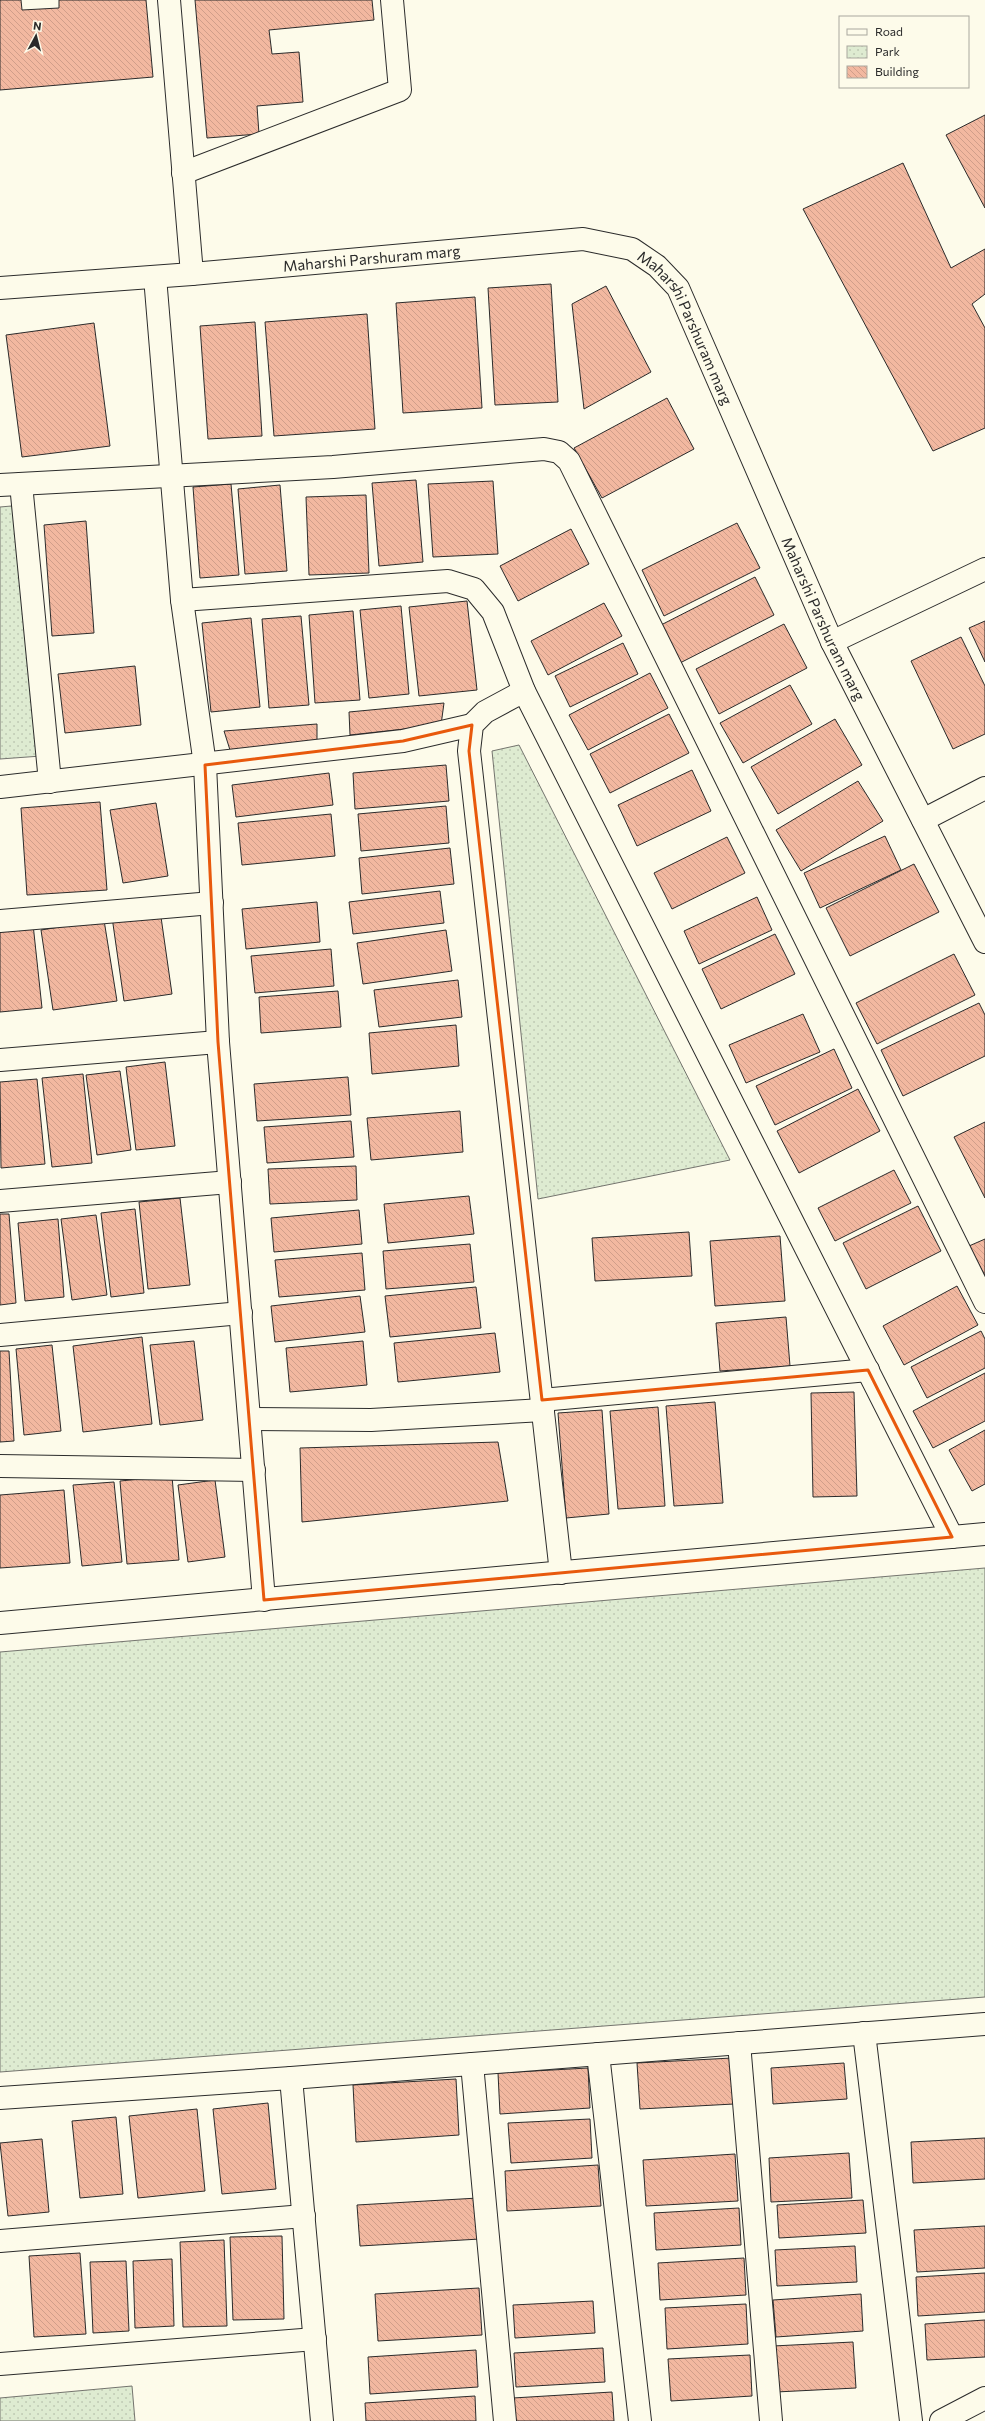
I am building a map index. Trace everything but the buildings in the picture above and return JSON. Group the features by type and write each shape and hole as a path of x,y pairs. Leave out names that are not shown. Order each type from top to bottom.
{"street":[{"path":"169,0 192,274"},
{"path":"183,173 400,90 392,0"},
{"name":"Maharshi Parshuram marg","path":"0,288 192,274 583,239 632,249 658,266 678,288 832,642 985,942"},
{"path":"155,277 182,600 205,765 218,1042 264,1600"},
{"path":"0,486 333,467 544,449 558,452 569,461 985,1302"},
{"path":"21,484 50,782"},
{"path":"832,642 985,569"},
{"path":"182,600 448,581 474,589 493,612 524,691 952,1537"},
{"path":"0,787 205,765 403,741 472,725 484,712 524,691"},
{"path":"472,725 469,751 543,1405 560,1573"},
{"path":"922,820 985,788"},
{"path":"0,921 212,903"},
{"path":"0,1060 218,1042"},
{"path":"0,1201 230,1182"},
{"path":"0,1335 240,1313"},
{"path":"250,1419 371,1420 543,1405 868,1370"},
{"path":"0,1466 254,1470"},
{"path":"0,1623 985,1534"},
{"path":"0,2098 291,2078 985,2024"},
{"path":"864,2033 911,2421"},
{"path":"739,2043 771,2421"},
{"path":"598,2054 640,2421"},
{"path":"472,2064 505,2421"},
{"path":"291,2078 322,2421"},
{"path":"0,2241 304,2216"},
{"path":"0,2364 315,2339"},
{"path":"940,2421 985,2398"}],"highlighted area":[{"path":"472,725 469,751 542,1400 868,1370 952,1537 264,1600 218,1042 205,765 403,741"}],"green space":[{"path":"34,504 55,755 0,759 0,507"},
{"path":"519,745 730,1160 538,1199 492,751"},
{"path":"985,1568 985,1997 0,2072 0,1652"},
{"path":"132,2386 135,2421 0,2421 0,2398"}]}
